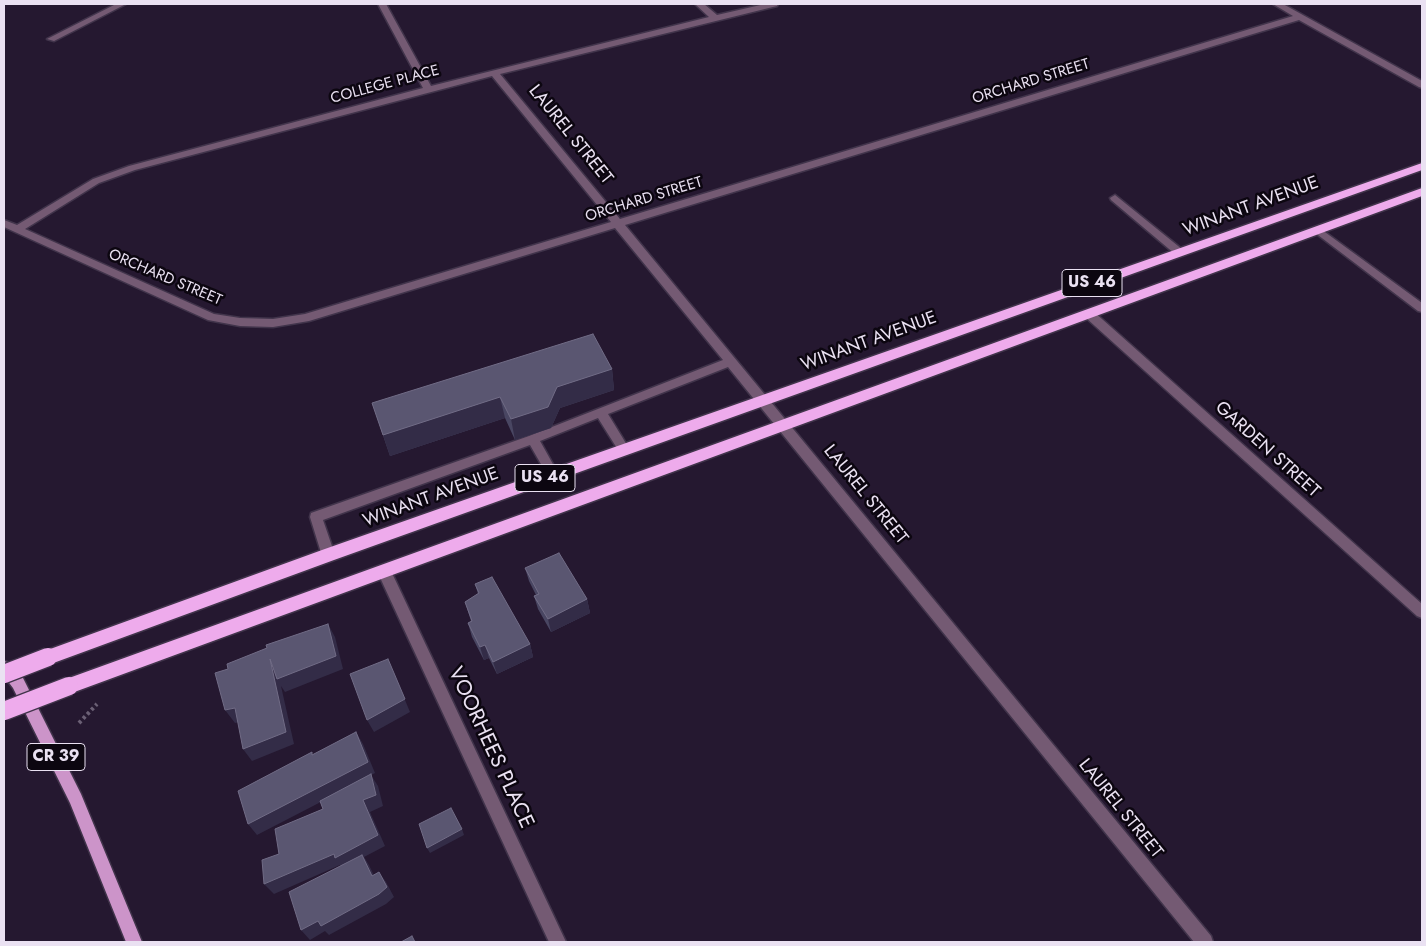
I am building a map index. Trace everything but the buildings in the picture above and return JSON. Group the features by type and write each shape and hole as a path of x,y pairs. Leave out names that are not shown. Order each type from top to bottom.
{"highway":[{"name":"WINANT AVENUE","path":"328,555 1422,166"},
{"name":"US 46","path":"4,711 1422,192"},
{"name":"US 46","path":"4,674 328,555"}],"main road":[{"name":"CR 39","path":"4,666 18,683 76,799 134,942"}],"street":[{"path":"51,39 122,4"},
{"path":"382,4 428,89"},
{"path":"700,4 715,18"},
{"name":"COLLEGE PLACE","path":"17,229 96,181 132,168 494,72 774,4"},
{"path":"1277,4 1422,85"},
{"name":"ORCHARD STREET","path":"4,223 212,317 240,322 273,322 305,318 1299,17"},
{"name":"LAUREL STREET","path":"494,72 1205,942"},
{"path":"1115,198 1179,252"},
{"path":"1318,230 1422,308"},
{"name":"GARDEN STREET","path":"1089,314 1422,612"},
{"path":"328,555 316,517 534,440 731,362"},
{"path":"602,414 624,450"},
{"path":"534,440 553,475"},
{"name":"VOORHEES PLACE","path":"384,571 558,942"}],"path":[{"path":"78,723 103,698"}]}
